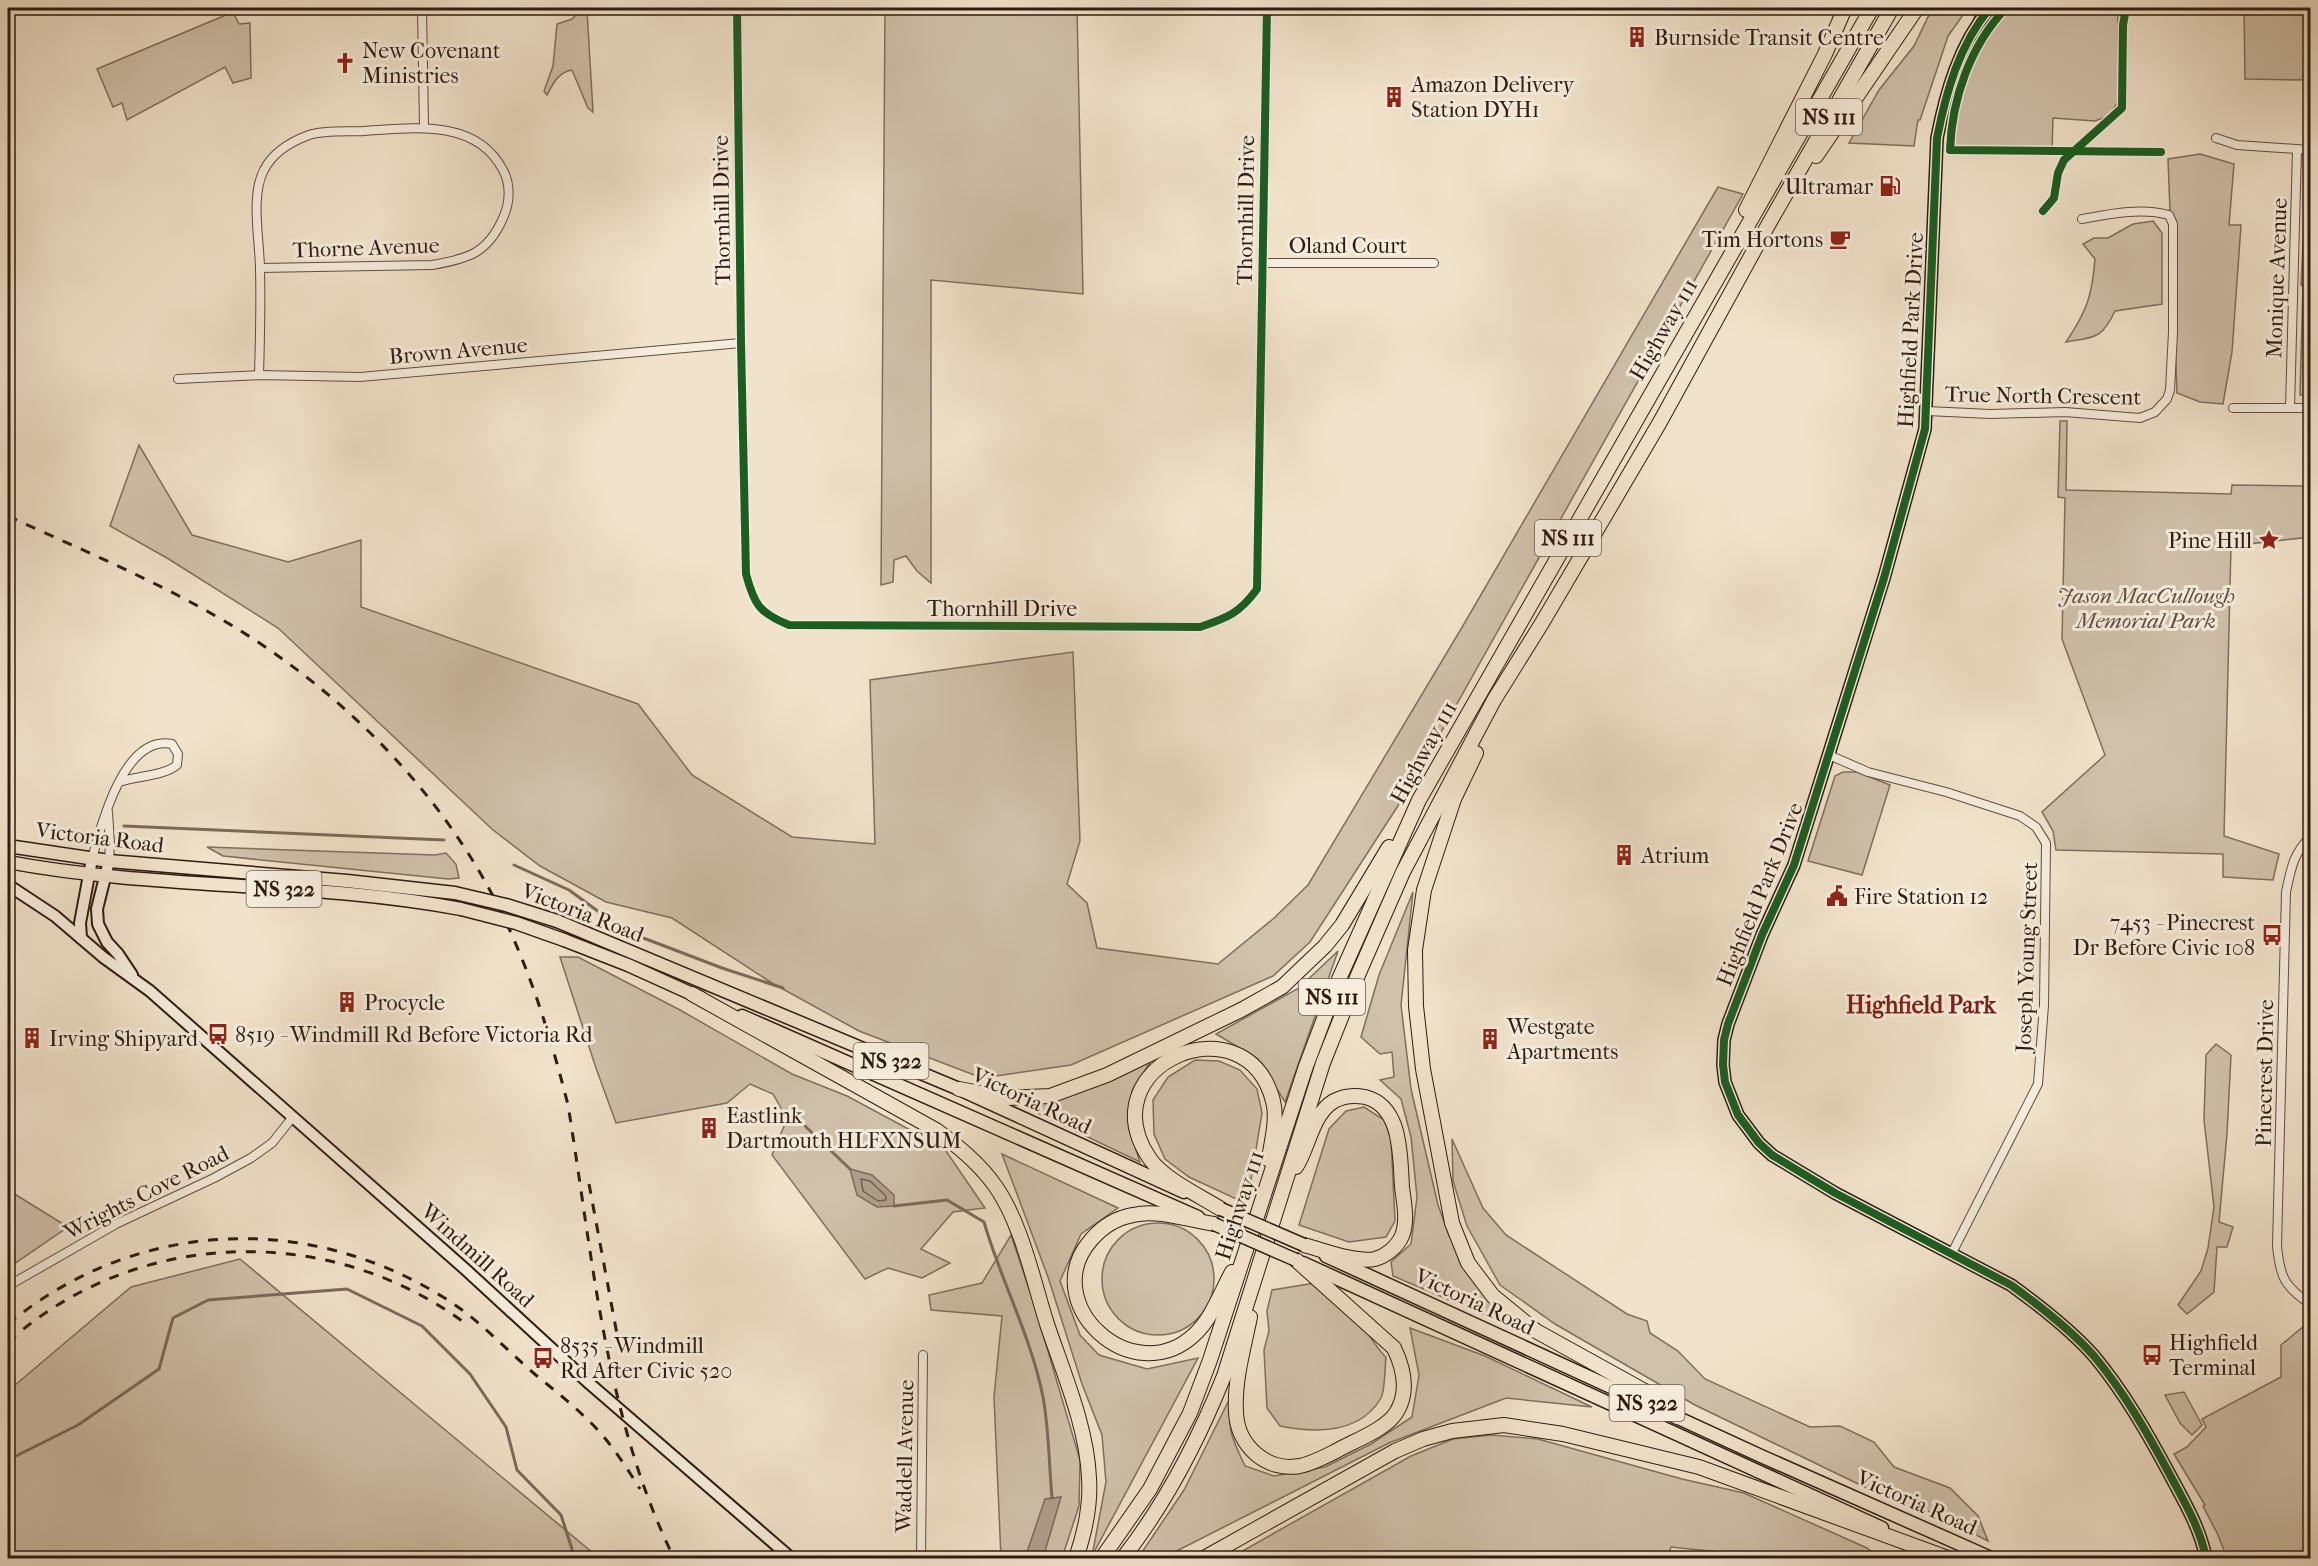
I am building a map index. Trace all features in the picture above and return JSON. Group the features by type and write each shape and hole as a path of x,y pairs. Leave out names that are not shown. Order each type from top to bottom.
{"highway":[{"path":"1717,276 1758,184 1825,54 1845,8"},
{"name":"Highway 111","path":"1102,1558 1150,1489 1190,1413 1210,1360 1306,1066 1339,979 1419,800 1872,8"},
{"name":"Highway 111","path":"1124,1558 1169,1490 1213,1403 1224,1376 1323,1063 1376,931 1403,872 1494,700 1660,422 1767,227 1892,8"},
{"path":"1767,227 1917,8"},
{"path":"1494,700 1490,726 1454,799 1424,890 1415,950 1416,1006 1423,1069 1452,1223 1468,1263 1493,1296 1536,1331 1650,1394 1677,1417"},
{"path":"959,1089 1008,1098 1050,1096 1107,1076 1241,1010 1282,987 1325,946 1342,925 1419,800"},
{"path":"692,994 936,1130 961,1149 996,1187 1017,1230 1084,1439 1089,1476 1089,1503 1083,1539 1076,1558"},
{"path":"1221,1209 1160,1169 1143,1146 1135,1120 1138,1097 1149,1076 1168,1060 1191,1050 1205,1048 1232,1053 1254,1067 1266,1082 1275,1113 1262,1201"},
{"path":"1282,1189 1300,1160 1318,1119 1328,1105 1349,1096 1367,1098 1380,1104 1391,1116 1401,1174 1405,1222 1398,1244 1381,1257 1365,1260 1304,1245"},
{"path":"1214,1224 1144,1213 1117,1219 1105,1227 1087,1245 1078,1266 1075,1282 1081,1308 1094,1328 1110,1342 1131,1352 1153,1354 1165,1352 1186,1342 1206,1322 1252,1232"},
{"path":"1258,1266 1236,1398 1236,1420 1242,1437 1259,1456 1285,1466 1303,1465 1388,1422 1396,1413 1403,1396 1404,1384 1399,1358 1394,1348 1296,1260"},
{"path":"1204,1558 1395,1451 1423,1439 1452,1431 1504,1425 1563,1434 1699,1467 1948,1558"}],"main road":[{"name":"Victoria Road","path":"8,846 109,861 290,875 455,893 506,905 557,921 959,1089 1991,1558"},
{"name":"Victoria Road","path":"8,862 105,876 368,896 461,909 516,922 692,994 1296,1260 1948,1558"}],"street":[{"path":"422,8 424,127"},
{"name":"Thornhill Drive","path":"737,8 746,574 753,598 776,620 789,625 1200,627 1230,617 1246,605 1257,589 1267,8"},
{"name":"Highfield Park Drive","path":"1990,8 1975,28 1955,70 1943,104 1937,138 1928,411 1925,429 1884,578 1794,865 1762,935 1728,1024 1723,1048 1725,1082 1743,1123 1772,1155 1835,1193 2011,1285 2036,1302 2072,1334 2092,1355 2134,1412 2200,1531 2206,1558"},
{"name":"Thorne Avenue","path":"259,375 260,268 257,190 263,171 276,153 312,134 424,127 468,136 490,151 505,174 509,189 506,212 496,235 476,254 432,265 260,268"},
{"path":"2216,138 2237,145 2310,150"},
{"name":"Monique Avenue","path":"2290,408 2297,150"},
{"name":"True North Crescent","path":"1928,411 1990,414 2065,412 2140,418 2155,412 2163,405 2170,390 2173,332 2173,224 2169,215 2161,213 2112,213 2082,219"},
{"name":"Oland Court","path":"1262,263 1434,263"},
{"name":"Brown Avenue","path":"178,379 259,375 360,377 741,343"},
{"path":"2233,408 2310,408"},
{"path":"81,938 80,923 92,859 108,807 119,782 138,754 152,744 163,742 172,744 178,754 177,765 172,770 136,776 119,782"},
{"name":"Joseph Young Street","path":"1829,755 1868,772 1946,792 2020,816 2036,826 2046,843 2043,1026 2038,1084 1952,1253"},
{"path":"108,807 109,861"},
{"name":"Pinecrest Drive","path":"2310,837 2299,848 2292,864 2286,892 2277,1246 2282,1276 2310,1304"},
{"name":"Windmill Road","path":"109,861 97,909 98,924 107,942 137,983"},
{"name":"Windmill Road","path":"8,885 56,916 137,983 150,991 465,1269 590,1384 791,1558"},
{"name":"Wrights Cove Road","path":"8,1286 116,1224 251,1158 272,1143 292,1118"},
{"name":"Waddell Avenue","path":"921,1558 923,1354"}],"green space":[{"path":"885,8 1077,8 1083,294 931,280 931,583 917,571 906,556 894,560 893,582 881,585"},
{"path":"1936,8 1968,8 1948,36 1920,120 1918,120 1914,146 1849,143 1879,90 1914,46 1928,17"},
{"path":"1976,8 2118,8 2118,102 2109,116 2095,121 2053,118 2052,151 1952,150"},
{"path":"2244,8 2310,8 2310,80 2245,79"},
{"path":"587,11 593,112 588,108 572,70 560,76 547,95 544,91 553,66 557,24 572,19 579,12"},
{"path":"233,12 239,24 250,23 251,78 233,83 225,67 127,120 122,103 113,107 97,69"},
{"path":"2200,154 2234,164 2229,225 2241,225 2232,352 2223,404 2200,402 2177,393 2168,159"},
{"path":"1718,187 1743,194 1412,784 1310,942 1273,976 1071,1065 982,1078 859,1031 772,983 672,918 606,902 540,866 493,830 278,628 167,558 110,526 139,445 192,535 288,562 361,540 361,607 638,704 692,775 792,837 875,844 870,680 1073,652 1080,841 1067,884 1087,903 1097,948 1218,964 1273,919 1308,885 1464,624"},
{"path":"2305,203 2310,203 2310,395 2300,395 2303,286 2301,285"},
{"path":"2153,221 2162,233 2162,304 2115,311 2101,332 2084,339 2066,342 2084,312 2092,283 2095,259 2083,244 2094,238 2108,238 2133,224"},
{"name":"Jason MacCullough Memorial Park","path":"2060,421 2067,421 2066,490 2231,494 2232,485 2310,486 2310,537 2231,546 2224,836 2279,854 2273,880 2223,877 2223,854 2056,850 2053,831 2042,812 2105,755 2062,639 2065,498 2058,497"},
{"path":"1843,772 1857,772 1890,785 1862,875 1808,861 1835,776"},
{"path":"207,847 435,855 446,853 456,864 459,878 448,879 223,856"},
{"path":"1413,892 1401,1005 1411,1089 1438,1205 1449,1235 1474,1283 1520,1330 1393,1276 1391,1262 1411,1244 1417,1197 1411,1137 1401,1099 1380,1080 1394,1077 1392,1052 1380,1054 1361,1037 1379,975"},
{"path":"1338,951 1285,1102 1258,1059 1216,1034 1299,988"},
{"path":"560,957 578,957 680,1010 792,1074 847,1096 944,1148 985,1208 953,1212 921,1249 950,1263 922,1278 888,1268 865,1279 772,1155 787,1119 773,1094 750,1084 727,1103 616,1123"},
{"path":"2216,1044 2231,1055 2219,1222 2233,1227 2227,1247 2217,1247 2214,1292 2187,1314 2178,1305 2201,1271 2208,1248 2214,1207 2204,1120 2206,1055"},
{"path":"1195,1060 1219,1061 1240,1070 1257,1089 1262,1113 1247,1204 1189,1177 1165,1159 1154,1134 1153,1100 1168,1077"},
{"path":"1151,1061 1132,1091 1129,1128 1140,1162 1025,1107 1090,1088"},
{"path":"1364,1107 1384,1120 1391,1138 1395,1221 1386,1237 1349,1242 1299,1225 1329,1129 1346,1111"},
{"path":"1452,1139 1483,1208 1506,1235 1627,1314 1647,1321 1650,1333 1678,1351 1705,1379 1810,1427 1840,1426 1874,1442 1894,1467 1950,1488 1978,1516 1988,1541 1933,1513 1885,1497 1695,1405 1555,1324 1500,1285 1467,1226 1453,1181"},
{"path":"1002,1154 1118,1208 1081,1234 1060,1281 1080,1335 1099,1355 1147,1369 1198,1358 1092,1556 1106,1482 1102,1435 1082,1384 1048,1277"},
{"path":"8,1190 68,1227 8,1268"},
{"path":"1158,1223 1180,1227 1198,1239 1210,1257 1214,1279 1210,1301 1198,1319 1180,1331 1158,1335 1136,1331 1118,1319 1106,1301 1102,1279 1106,1257 1118,1239 1136,1227"},
{"path":"1011,1235 1035,1307 1080,1460 1079,1506 1062,1558 1001,1558 994,1397 1002,1316 931,1310 929,1295 982,1283"},
{"path":"240,1259 599,1558 8,1558 8,1391 131,1287"},
{"path":"1315,1283 1358,1322 1386,1357 1382,1395 1372,1410 1349,1425 1322,1430 1280,1426 1267,1408 1264,1350 1269,1331 1267,1311 1272,1290"},
{"path":"2306,1319 2310,1320 2310,1558 2227,1558 2203,1506 2205,1505 2174,1454 2187,1447 2206,1427 2202,1419 2281,1377 2281,1345 2304,1326"},
{"path":"1410,1328 1485,1356 1592,1407 1506,1398 1389,1443 1163,1558 1138,1558 1184,1490 1232,1394 1231,1431 1245,1466 1274,1476 1325,1467 1371,1444 1412,1417 1419,1375"},
{"path":"2184,1392 2202,1425 2192,1435 2180,1423 2165,1395"},
{"path":"1492,1435 1538,1439 1682,1479 1744,1493 1867,1548 1880,1558 1778,1558 1671,1547 1667,1558 1230,1558 1411,1456 1453,1439"}],"water":[{"path":"850,1169 872,1175 894,1195 894,1206 877,1207 857,1195"},
{"path":"1061,1497 1043,1558 1025,1558 1045,1499"}],"waterway":[{"path":"124,826 444,840"},
{"path":"514,865 569,890 625,931 722,968 783,988"},
{"path":"805,1126 850,1169"},
{"path":"894,1206 947,1200 984,1222 1038,1374 1047,1422 1052,1498"},
{"path":"8,1460 78,1425 159,1369 173,1318 208,1300 347,1289 422,1326 470,1374 506,1427 517,1470 561,1515 572,1549 572,1558"}],"railway":[{"path":"8,516 181,597 236,628 273,653 310,680 378,740 438,809 464,846 501,911 513,938 535,992 553,1049 568,1105 594,1279 617,1393 632,1450 651,1505 674,1558"},
{"path":"589,1184 622,1361"},
{"path":"8,1324 57,1289 110,1264 165,1247 221,1239 278,1240 334,1250 390,1269 443,1297 468,1315 596,1428 640,1489"},
{"path":"8,1342 58,1305 113,1277 171,1260 231,1252 292,1254 351,1267 408,1289 462,1321"}],"cycle path":[{"path":"737,8 746,574 759,606 764,612 789,625 1200,627 1232,614 1245,604 1257,589 1267,8"},
{"path":"1990,8 1970,37 1955,70 1937,138 1925,429 1884,578 1794,865 1762,935 1728,1024 1724,1040 1725,1082 1738,1115 1759,1143 1772,1155 1835,1193 2011,1285 2075,1336 2115,1384 2153,1444 2191,1516 2206,1558"},
{"path":"2006,8 1982,39 1965,74 1955,111 1950,150 2161,152"},
{"path":"2043,211 2054,198 2058,173 2064,160 2122,108 2123,25 2126,8"}],"place":[{"name":"Burnside Transit Centre","path":"1637,37"},
{"name":"New Covenant Ministries","path":"345,63"},
{"name":"Amazon Delivery Station DYH1","path":"1394,97"},
{"name":"Ultramar","path":"1890,186"},
{"name":"Tim Hortons","path":"1840,239"},
{"name":"Pine Hill","path":"2269,540"},
{"name":"Atrium","path":"1624,855"},
{"name":"Fire Station 12","path":"1837,896"},
{"name":"7453 - Pinecrest Dr Before Civic 108","path":"2272,935"},
{"name":"Procycle","path":"347,1002"},
{"name":"8519 - Windmill Rd Before Victoria Rd","path":"218,1034"},
{"name":"Irving Shipyard","path":"32,1038"},
{"name":"Westgate Apartments","path":"1490,1039"},
{"name":"Eastlink Dartmouth HLFXNSUM","path":"709,1128"},
{"name":"Highfield Terminal","path":"2152,1355"},
{"name":"8535 - Windmill Rd After Civic 520","path":"543,1358"}],"district":[{"name":"Highfield Park","path":"1921,1005"}]}
